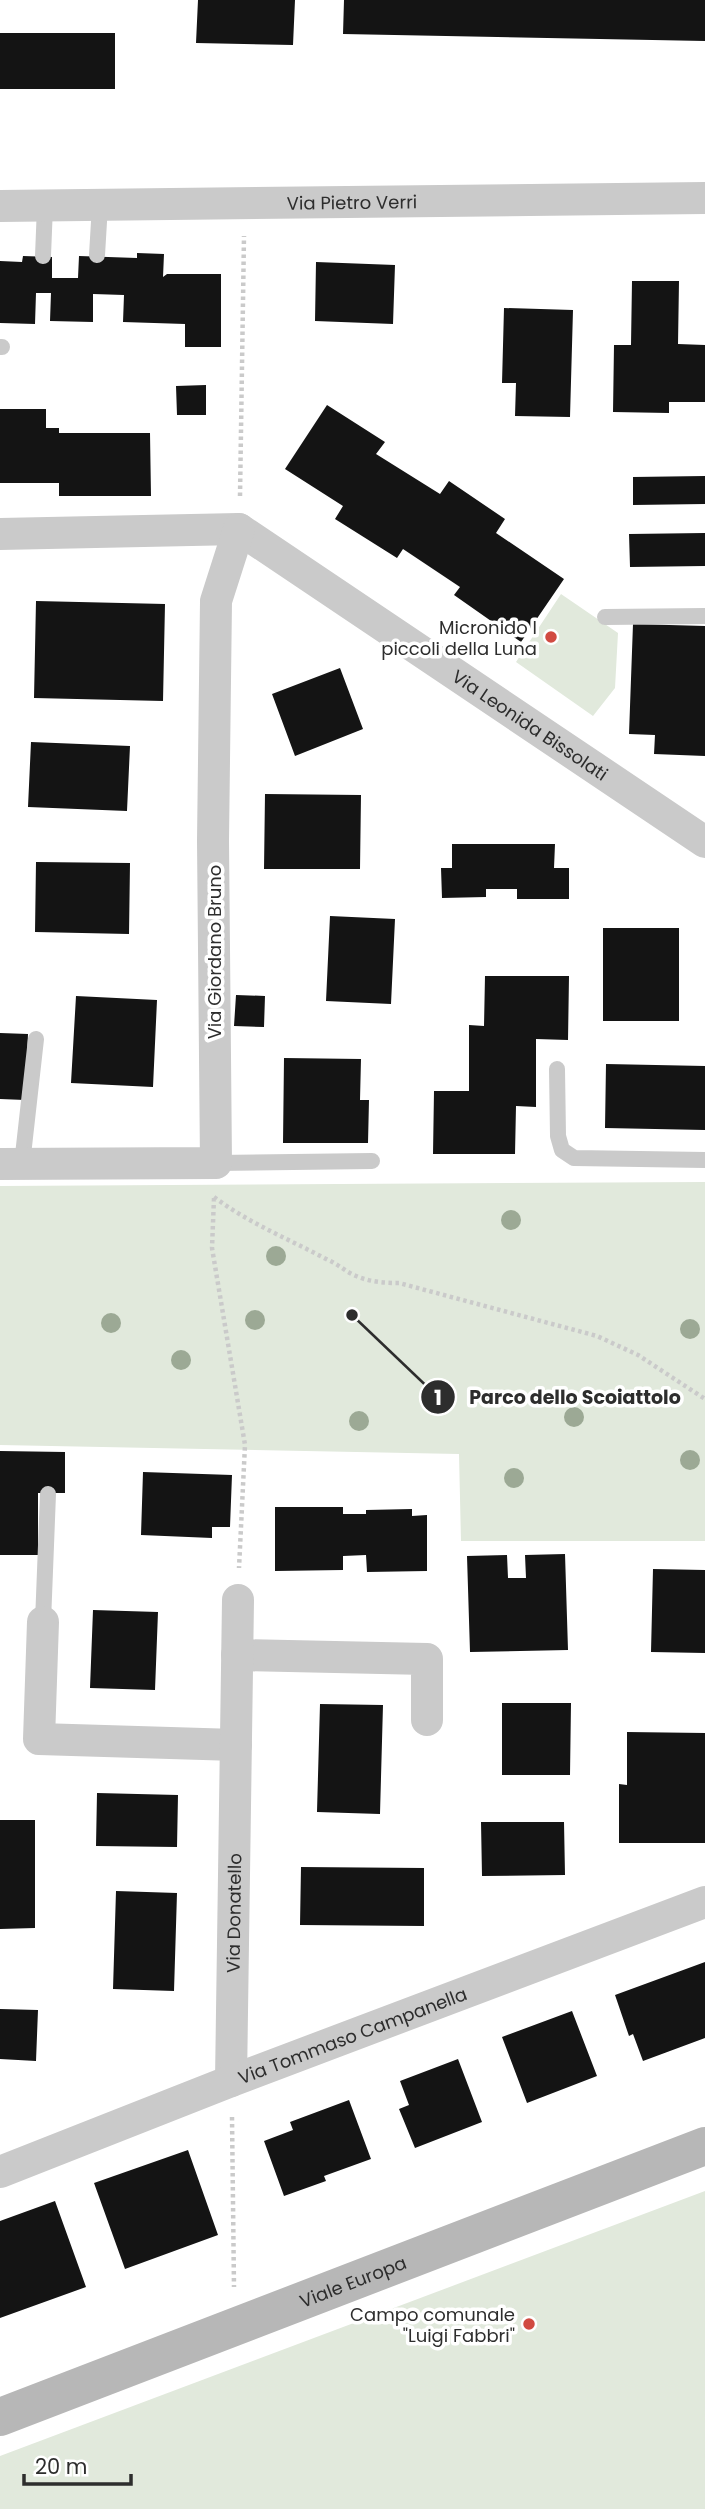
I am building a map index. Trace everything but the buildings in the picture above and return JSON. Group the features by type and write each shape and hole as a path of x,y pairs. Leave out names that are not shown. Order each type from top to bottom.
{"main road":[{"name":"Viale Europa","path":"0,2417 705,2147"}],"street":[{"name":"Via Pietro Verri","path":"0,206 705,198"},
{"path":"0,534 239,529"},
{"name":"Via Leonida Bissolati","path":"239,529 705,842"},
{"name":"Via Giordano Bruno","path":"216,1163 216,601 239,529"},
{"path":"11,1164 216,1163"},
{"name":"Via Donatello","path":"231,2081 238,1600"},
{"path":"43,1622 39,1739 236,1745"},
{"path":"237,1655 427,1659 427,1720"},
{"name":"Via Tommaso Campanella","path":"0,2172 231,2081 705,1902"}],"lane":[{"path":"97,255 100,205"},
{"path":"43,257 45,206"},
{"path":"605,617 705,617"},
{"path":"11,1164 36,1039"},
{"path":"557,1069 558,1136 562,1150 574,1157 705,1160"},
{"path":"216,1163 372,1161"},
{"path":"43,1622 48,1494"}],"path":[{"path":"239,529 245,203"},
{"path":"216,1163 212,1248 245,1445 238,1600"},
{"path":"214,1197 236,1213 356,1276 379,1282 399,1283 597,1336 638,1355 705,1399"},
{"path":"231,2081 234,2288"}],"shaded area":[{"path":"561,594 618,633 615,688 593,716 516,662"},
{"path":"705,1182 705,1541 461,1541 459,1454 0,1445 0,1186"},
{"name":"Campo comunale \"Luigi Fabbri\"","path":"705,2191 705,2509 0,2509 0,2456"}],"place":[{"name":"Micronido I piccoli della Luna","path":"551,637"},
{"name":"Parco dello Scoiattolo","path":"352,1315"},
{"name":"Campo comunale \"Luigi Fabbri\"","path":"529,2324"}]}
